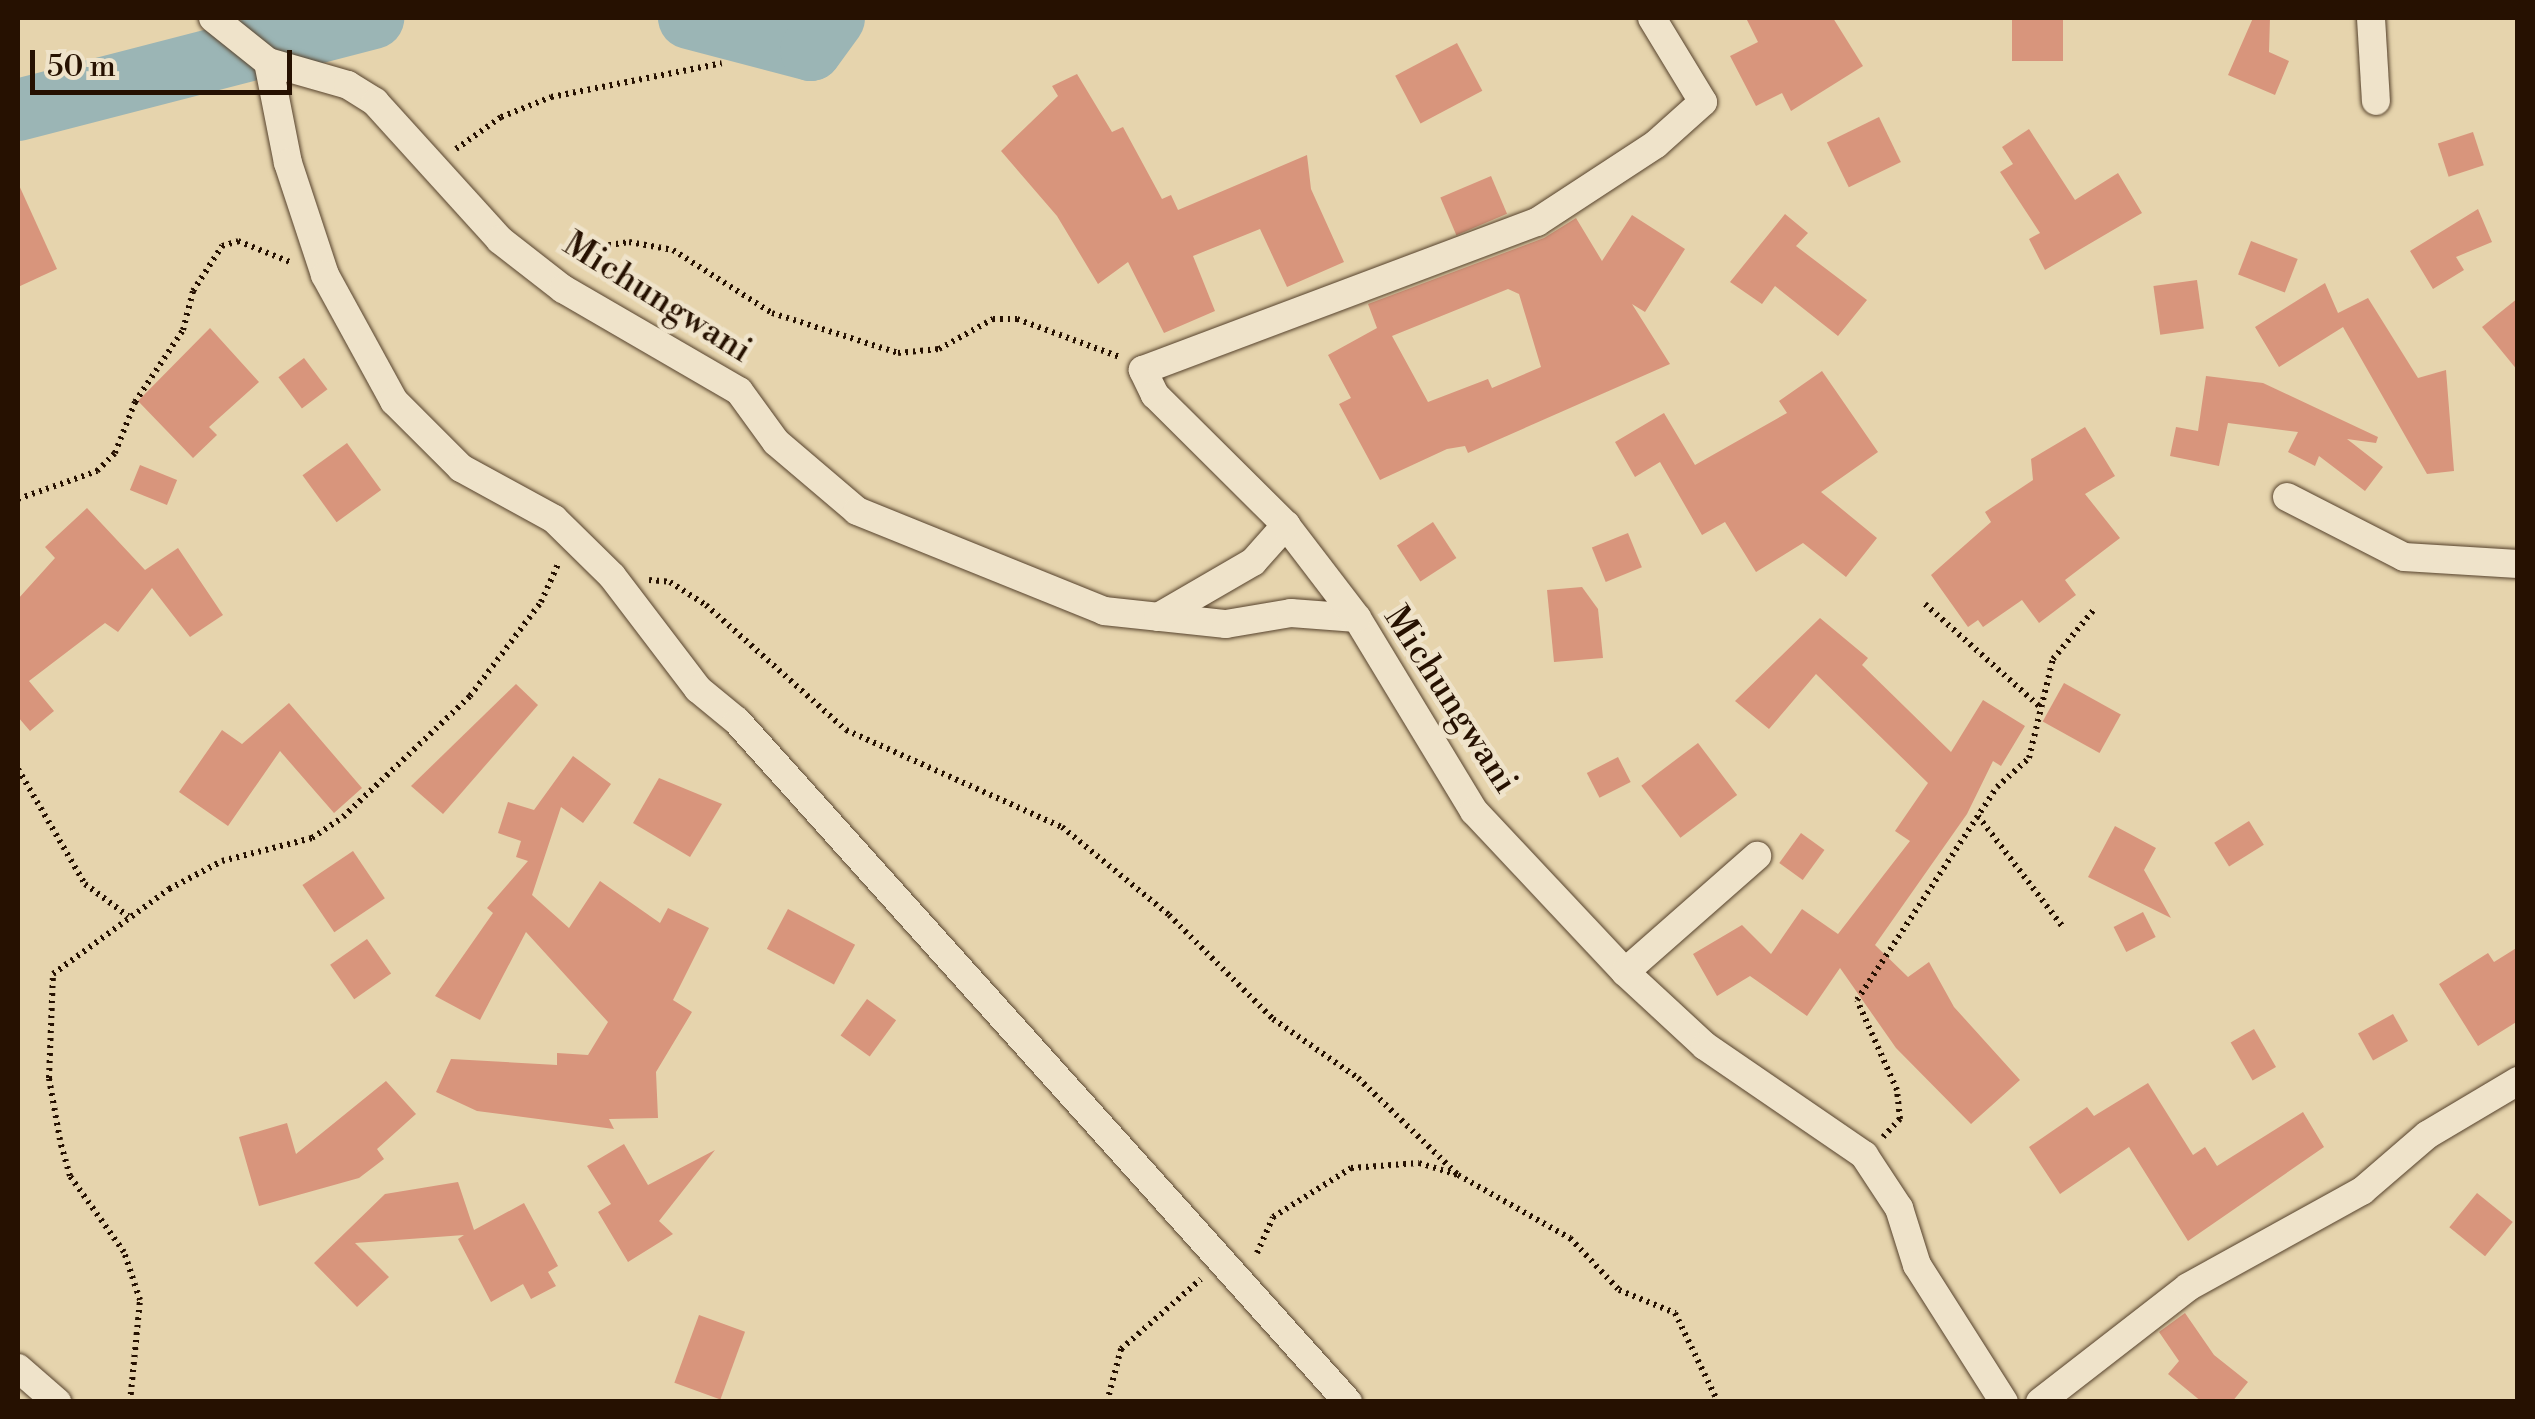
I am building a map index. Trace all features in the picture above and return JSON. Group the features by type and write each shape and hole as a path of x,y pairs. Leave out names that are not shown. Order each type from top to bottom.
{"street":[{"path":"213,18 268,62 288,163 325,274 374,376 434,444 572,534 621,587 698,689 737,721 786,784 1247,1283 1348,1402"},
{"path":"1357,618 1286,526 1154,395 1143,370 1537,222 1656,144 1702,102 1652,18"},
{"path":"2370,18 2376,101"},
{"name":"Michungwani","path":"268,62 348,85 374,102 448,175 500,240 739,391 776,442 857,510 1104,611 1226,624 1291,613 1357,618 1474,812 1625,972 1705,1046 1864,1155 1899,1208 1916,1265 2004,1402"},
{"path":"2287,497 2404,557 2518,564"},
{"path":"1158,617 1253,562 1286,526"},
{"path":"1625,972 1756,856"},
{"path":"2040,1402 2188,1286 2362,1191 2426,1135 2518,1081"},
{"path":"18,1368 58,1402"}],"path":[{"path":"448,175 448,157 501,117 600,82 722,63"},
{"path":"18,499 97,471 116,453 135,402 183,330 193,290 222,246 238,240 325,274"},
{"path":"530,262 629,242 673,250 772,313 886,350 940,349 993,319 1017,319 1086,338 1143,370"},
{"path":"130,1402 140,1300 124,1252 70,1176 48,1037 52,974 128,916 222,861 312,838 343,817 470,696 542,602 572,534"},
{"path":"621,587 670,582 706,605 846,730 1062,827 1169,915 1273,1020 1358,1078 1458,1175"},
{"path":"1925,604 2040,706"},
{"path":"1864,1155 1900,1118 1889,1063 1856,1000 1978,816 2028,758 2054,659 2096,607"},
{"path":"18,769 85,884 128,916"},
{"path":"1978,816 2062,926"},
{"path":"1247,1283 1273,1217 1330,1178 1378,1163 1419,1162 1458,1175 1570,1238 1618,1290 1675,1314 1718,1402"},
{"path":"1107,1402 1121,1349 1173,1310 1222,1256"}],"building":[{"path":"1746,18 1833,18 1863,66 1791,111 1782,93 1756,106 1730,56 1758,42"},
{"path":"2012,18 2063,18 2063,61 2012,61"},
{"path":"2253,18 2270,18 2269,52 2289,61 2275,95 2228,75"},
{"path":"1457,43 1482,91 1421,124 1395,76"},
{"path":"1077,74 1112,132 1123,127 1162,199 1171,195 1178,210 1307,155 1311,189 1344,262 1287,287 1260,229 1193,256 1215,311 1164,333 1128,262 1098,284 1057,216 1001,151 1058,96 1052,86"},
{"path":"1879,117 1901,162 1849,187 1827,142"},
{"path":"2029,129 2075,200 2118,173 2142,213 2045,270 2029,239 2040,233 2000,172 2013,164 2002,147"},
{"path":"2473,132 2484,165 2449,177 2438,143"},
{"path":"1491,176 1507,214 1456,235 1440,197"},
{"path":"18,183 57,269 18,287"},
{"path":"2478,209 2492,242 2456,257 2464,270 2433,289 2410,251"},
{"path":"1785,214 1808,233 1796,246 1867,300 1838,336 1775,286 1762,304 1730,282"},
{"path":"1632,215 1685,249 1645,312 1632,304 1670,364 1468,453 1465,446 1447,449 1380,480 1339,404 1351,398 1328,355 1377,328 1368,304 1544,238 1576,218 1602,261","holes":["1508,289 1519,294 1541,367 1492,388 1488,379 1428,402 1392,336"]},
{"path":"2251,241 2298,259 2285,293 2238,275"},
{"path":"2197,280 2204,329 2160,335 2153,286"},
{"path":"2325,283 2338,313 2368,298 2418,378 2446,370 2454,471 2427,474 2343,327 2279,367 2255,327"},
{"path":"2518,298 2518,371 2482,327"},
{"path":"210,328 259,382 209,427 217,435 193,458 138,401"},
{"path":"304,358 327,389 302,408 278,377"},
{"path":"1822,371 1878,452 1821,492 1877,538 1846,577 1803,543 1756,572 1725,522 1702,535 1660,462 1635,477 1615,442 1664,413 1695,465 1787,413 1779,401"},
{"path":"2206,376 2263,383 2378,437 2376,443 2347,439 2383,467 2365,491 2319,456 2315,466 2288,452 2298,432 2228,423 2219,466 2170,456 2176,427 2198,431"},
{"path":"2085,427 2115,476 2085,494 2120,538 2065,580 2076,595 2039,623 2022,600 1983,627 1978,620 1968,627 1931,575 1991,522 1985,512 2033,480 2031,459"},
{"path":"347,443 381,490 337,522 303,475"},
{"path":"140,465 177,480 167,505 130,490"},
{"path":"87,508 145,570 178,548 223,615 190,637 152,588 118,632 105,623 29,681 54,711 30,731 18,717 18,599 55,558 45,547"},
{"path":"1433,522 1456,558 1420,581 1397,545"},
{"path":"1628,533 1642,567 1606,582 1592,548"},
{"path":"1582,587 1598,609 1603,658 1554,662 1547,590"},
{"path":"1820,618 1868,658 1862,665 1951,752 1983,700 2025,726 2001,766 1993,761 1967,814 1875,945 1908,977 1929,962 1954,1007 2020,1080 1971,1124 1896,1048 1840,968 1807,1016 1750,976 1717,996 1693,954 1742,925 1771,954 1802,909 1838,934 1910,841 1895,831 1928,783 1816,674 1769,729 1735,701"},
{"path":"2064,683 2121,715 2100,753 2043,721"},
{"path":"516,684 538,705 443,814 411,786"},
{"path":"289,703 362,788 334,813 280,751 228,826 179,792 222,730 242,744"},
{"path":"1698,743 1737,795 1680,838 1641,786"},
{"path":"573,756 611,784 583,823 561,807 532,895 569,928 600,881 660,923 668,908 709,928 673,1000 692,1012 656,1072 658,1118 609,1119 614,1129 477,1111 436,1092 451,1059 557,1065 557,1053 588,1055 608,1022 526,932 480,1020 435,996 493,913 487,908 528,861 516,857 521,841 498,833 508,802 534,810"},
{"path":"1618,757 1631,782 1600,798 1587,773"},
{"path":"659,778 722,804 690,857 633,823"},
{"path":"2249,821 2264,845 2229,866 2214,843"},
{"path":"2115,826 2156,848 2144,870 2171,918 2088,877"},
{"path":"1801,833 1824,850 1803,880 1779,863"},
{"path":"353,851 385,898 334,932 302,885"},
{"path":"788,909 855,945 834,984 767,949"},
{"path":"2143,912 2156,937 2126,952 2114,927"},
{"path":"367,939 391,973 354,999 330,965"},
{"path":"2518,947 2518,1021 2478,1046 2439,984 2488,953 2494,962"},
{"path":"867,999 896,1020 870,1057 841,1035"},
{"path":"2393,1014 2408,1041 2373,1061 2358,1033"},
{"path":"2254,1029 2276,1067 2253,1081 2231,1042"},
{"path":"386,1081 416,1114 377,1149 384,1159 359,1178 259,1206 239,1137 287,1123 296,1154"},
{"path":"2148,1083 2193,1155 2205,1147 2217,1166 2303,1112 2324,1147 2188,1241 2129,1147 2060,1194 2029,1147 2087,1107 2094,1116"},
{"path":"624,1144 648,1185 715,1150 659,1221 673,1234 628,1262 598,1212 611,1204 587,1166"},
{"path":"458,1182 474,1230 524,1203 558,1266 548,1272 556,1286 531,1299 523,1284 491,1302 458,1239 464,1235 355,1243 389,1277 357,1307 314,1263 385,1194"},
{"path":"2477,1193 2513,1222 2485,1256 2449,1227"},
{"path":"2185,1313 2214,1355 2248,1382 2232,1402 2202,1402 2168,1374 2179,1361 2159,1332"},
{"path":"699,1315 745,1332 720,1399 674,1383"}],"waterway":[{"path":"18,110 373,18"},
{"path":"689,18 811,50 834,18"}]}
